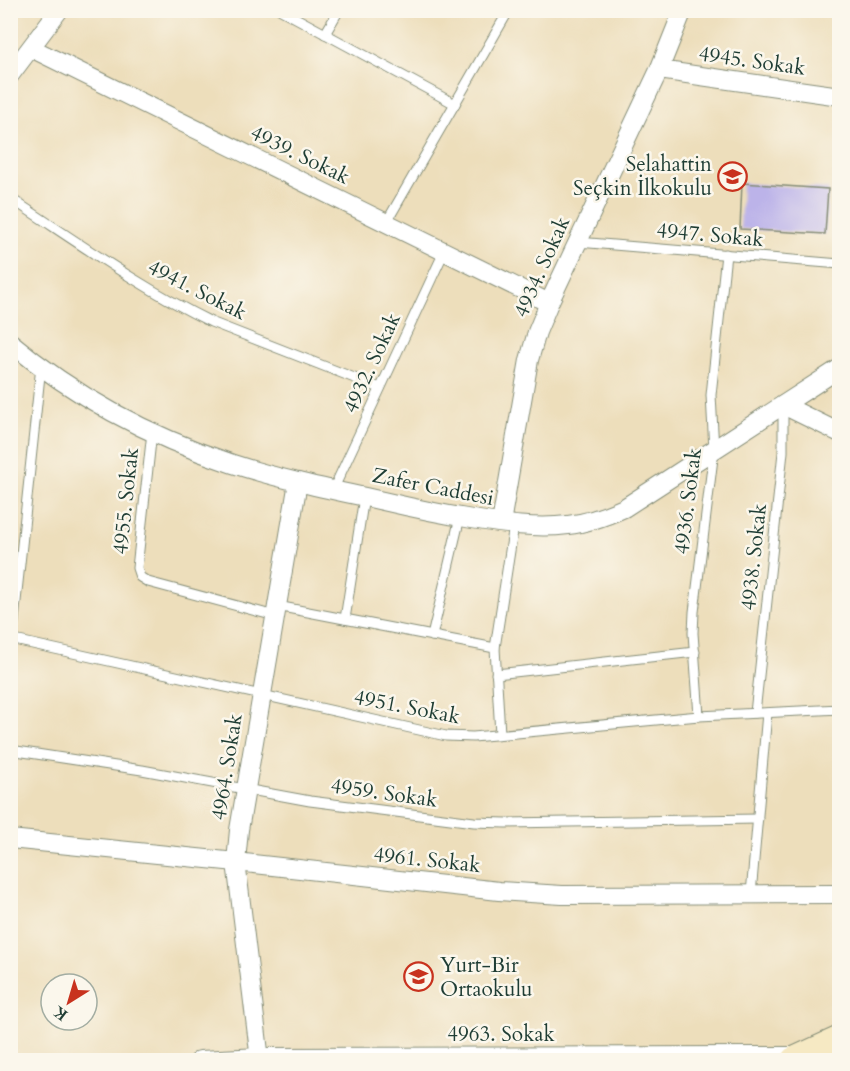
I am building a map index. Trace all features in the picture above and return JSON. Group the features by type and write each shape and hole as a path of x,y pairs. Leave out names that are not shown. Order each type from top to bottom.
{"main road":[{"path":"799,1058 840,1039"}],"street":[{"path":"10,75 59,10"},
{"name":"4934. Sokak","path":"507,524 529,360 537,332 659,70 683,10"},
{"name":"4939. Sokak","path":"31,48 549,303"},
{"name":"4945. Sokak","path":"659,70 840,96"},
{"name":"Zafer Caddesi","path":"10,342 64,384 100,406 187,448 234,464 333,490 435,513 536,527 567,525 596,519 624,508 840,368"},
{"path":"783,405 840,433"},
{"name":"4964. Sokak","path":"260,1059 236,862 239,830 298,482"},
{"name":"4961. Sokak","path":"10,839 499,891 561,895 840,894"},
{"name":"4963. Sokak","path":"200,1060 799,1058"}],"lane":[{"path":"281,10 455,104"},
{"path":"325,34 339,10"},
{"path":"386,223 509,10"},
{"name":"4941. Sokak","path":"10,198 158,294 211,322 381,388"},
{"name":"4947. Sokak","path":"578,242 840,264"},
{"name":"4932. Sokak","path":"333,490 444,252"},
{"name":"4936. Sokak","path":"699,716 693,633 694,601 714,450 711,395 726,254"},
{"path":"11,639 15,576 41,366"},
{"name":"4938. Sokak","path":"755,713 783,452 783,405"},
{"name":"4955. Sokak","path":"152,432 137,568 140,577 148,582 276,611 345,619 495,648"},
{"path":"345,619 364,497"},
{"path":"432,636 460,517"},
{"name":"4934. Sokak","path":"500,734 495,648 507,524"},
{"name":"4951. Sokak","path":"11,639 446,736 473,737 699,716 840,709"},
{"path":"496,674 695,652"},
{"path":"751,894 767,713"},
{"name":"4959. Sokak","path":"10,750 141,770 310,801 474,822 758,819"}],"building":[{"path":"742,183 828,189 825,234 740,229"}],"place":[{"name":"Selahattin Seçkin İlkokulu","path":"733,176"},
{"name":"Yurt-Bir Ortaokulu","path":"419,977"}]}
